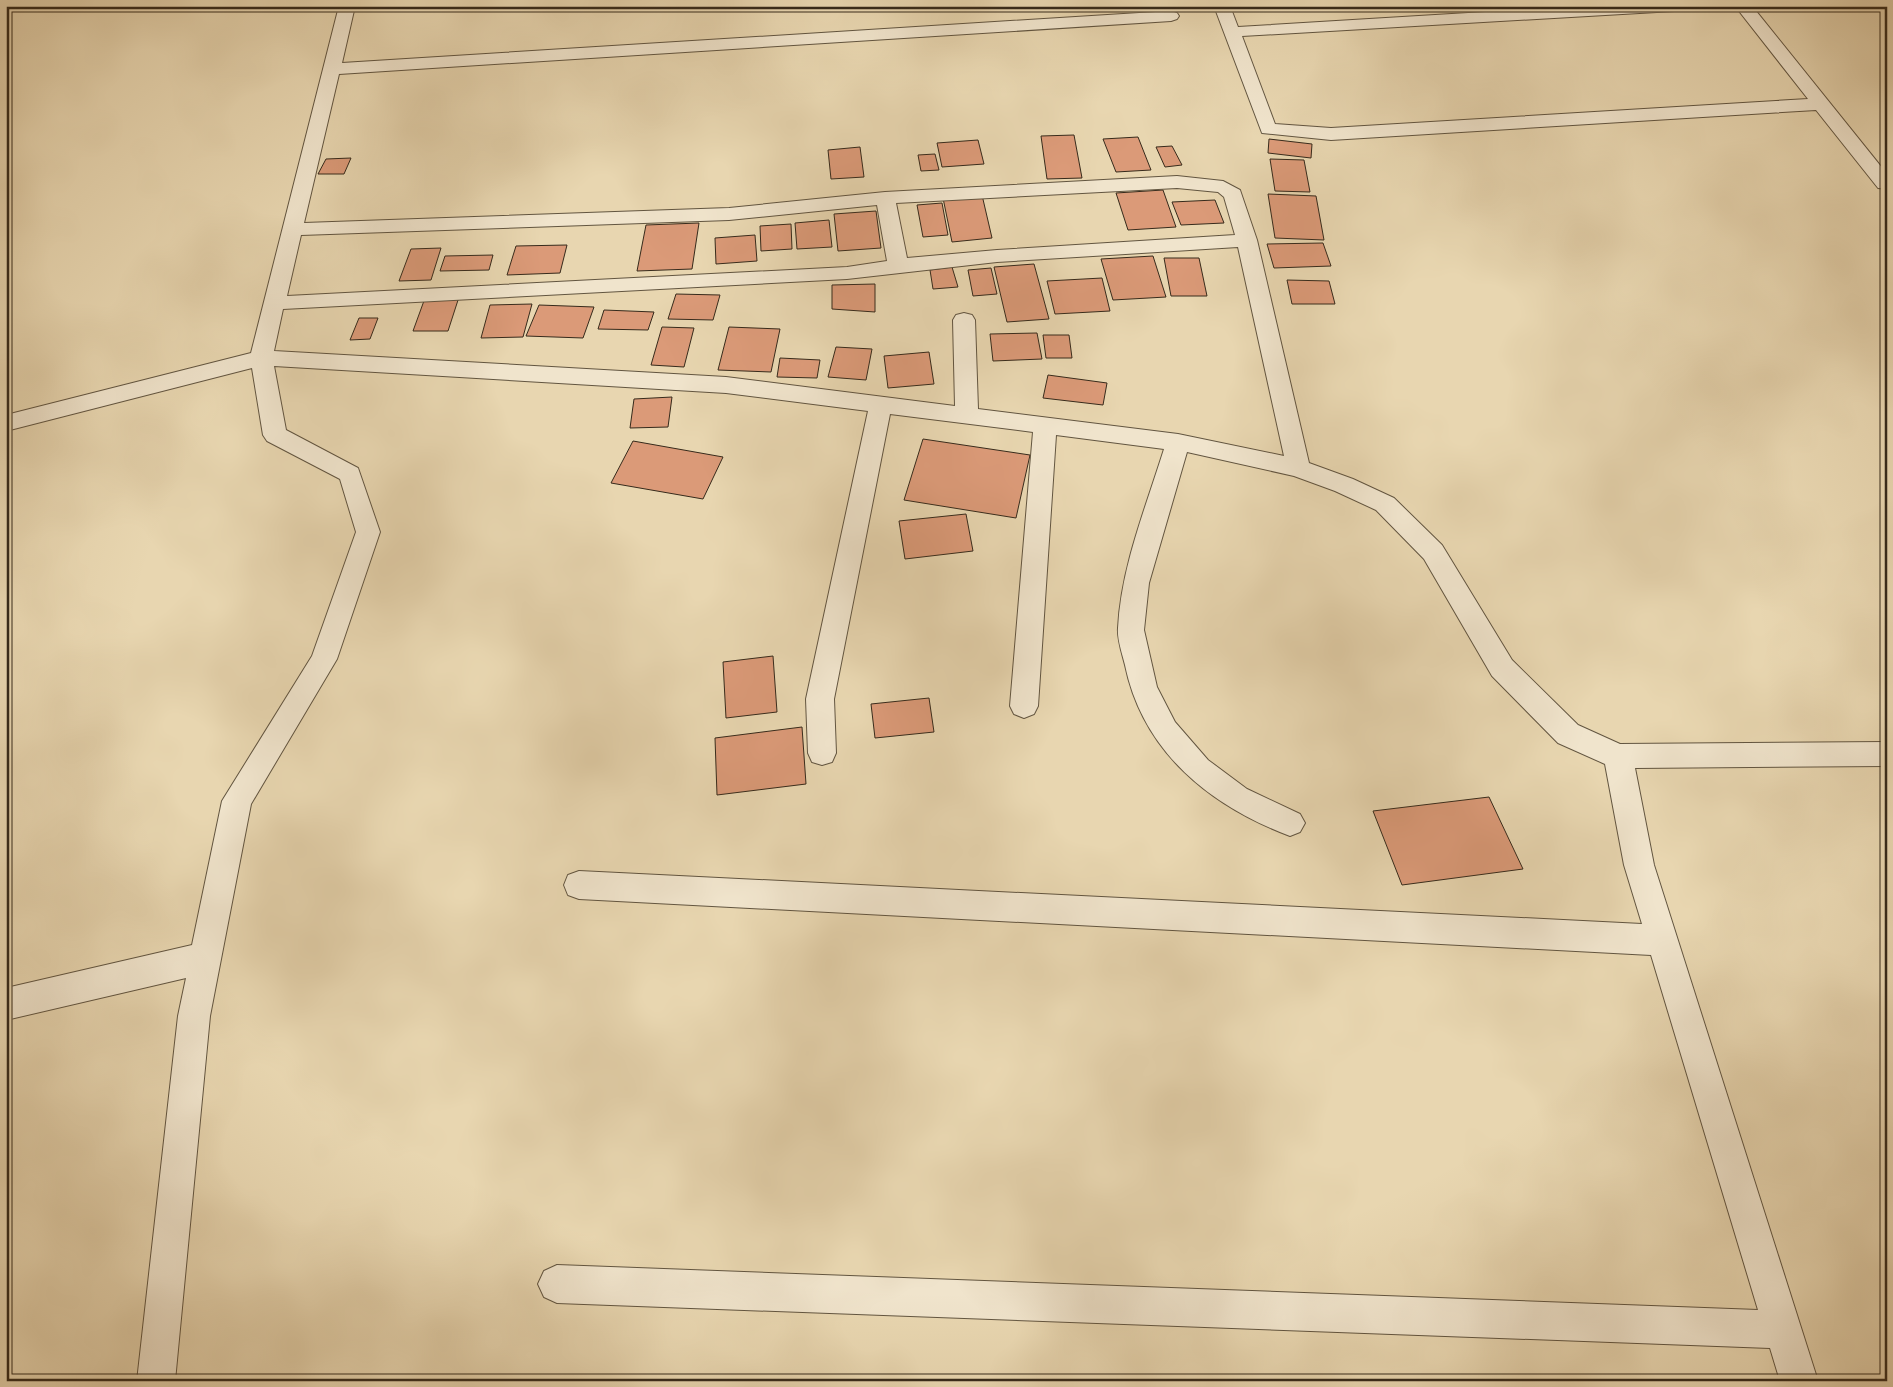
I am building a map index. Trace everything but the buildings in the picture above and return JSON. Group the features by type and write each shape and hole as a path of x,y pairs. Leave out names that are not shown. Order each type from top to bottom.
{"street":[{"path":"156,1381 194,1016 237,801 324,659 368,532 350,474 276,435 261,358 347,6"},
{"path":"1222,6 1268,129 1331,134 1821,104"},
{"path":"1232,32 1674,6"},
{"path":"1743,6 1885,184"},
{"path":"332,69 1171,16"},
{"path":"293,229 729,214 885,198 1177,182 1223,187 1233,194 1247,240 1298,468"},
{"path":"885,198 898,265"},
{"path":"275,302 847,273 898,265 1021,252 1247,240"},
{"path":"964,320 967,415"},
{"path":"6,423 261,358 726,385 1178,442 1298,468 1344,485 1384,504 1411,528 1433,552 1502,668 1568,734 1618,756 1887,754"},
{"path":"822,754 820,699 881,404"},
{"path":"1024,706 1044,425"},
{"path":"1178,442 1136,583 1131,630 1143,687 1165,731 1198,769 1237,798 1290,823"},
{"path":"1618,756 1639,865 1799,1381"},
{"path":"579,885 1663,940"},
{"path":"6,1004 205,958"},
{"path":"556,1284 1784,1330"}]}
